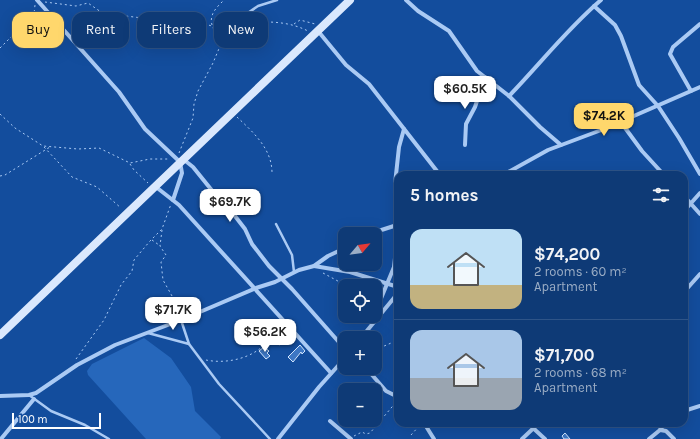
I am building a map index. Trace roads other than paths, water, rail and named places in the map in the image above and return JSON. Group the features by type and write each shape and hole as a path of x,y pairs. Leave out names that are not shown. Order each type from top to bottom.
{"street":[{"path":"0,335 127,214 180,160 233,112 350,0"},
{"path":"406,0 418,11 449,32 475,67 509,96 560,145"},
{"path":"509,96 572,26 601,0"},
{"path":"37,2 119,92 145,129 180,160 193,167 214,193 222,198 245,229 252,244 281,280 292,289 338,341"},
{"path":"594,6 615,25 621,36 639,85 645,94 658,106 700,174"},
{"path":"691,91 670,54 673,47 700,24"},
{"path":"318,31 346,65 369,84 437,171"},
{"path":"465,145 466,124 475,108 485,77"},
{"path":"510,171 535,156 658,106 700,87"},
{"path":"620,121 642,151 660,171"},
{"path":"396,171 399,147 404,129"},
{"path":"173,200 182,173 180,160"},
{"path":"155,186 173,200 256,288 331,373"},
{"path":"688,206 700,194"},
{"path":"688,200 700,214"},
{"path":"382,230 394,226"},
{"path":"315,267 328,256 338,251"},
{"path":"0,396 29,395 45,388 77,365 115,345 181,320 256,288 281,280 294,272 315,267 350,272 394,286"},
{"path":"382,294 394,267"},
{"path":"688,288 700,276"},
{"path":"367,331 394,299"},
{"path":"370,327 371,323"},
{"path":"280,438 338,366"},
{"path":"372,375 386,391 394,394"},
{"path":"1,439 34,399"},
{"path":"688,410 700,406"},
{"path":"330,421 351,439"},
{"path":"426,427 434,439"},
{"path":"649,439 662,427"},
{"path":"522,439 534,428 545,439"},
{"path":"660,430 666,431 674,439"}],"lane":[{"path":"249,12 258,6 277,0"},
{"path":"276,224 292,255 294,272"},
{"path":"181,320 189,344 200,359 232,399 270,439"},
{"path":"146,333 189,344"},
{"path":"29,395 61,416 85,425 109,439"}]}
